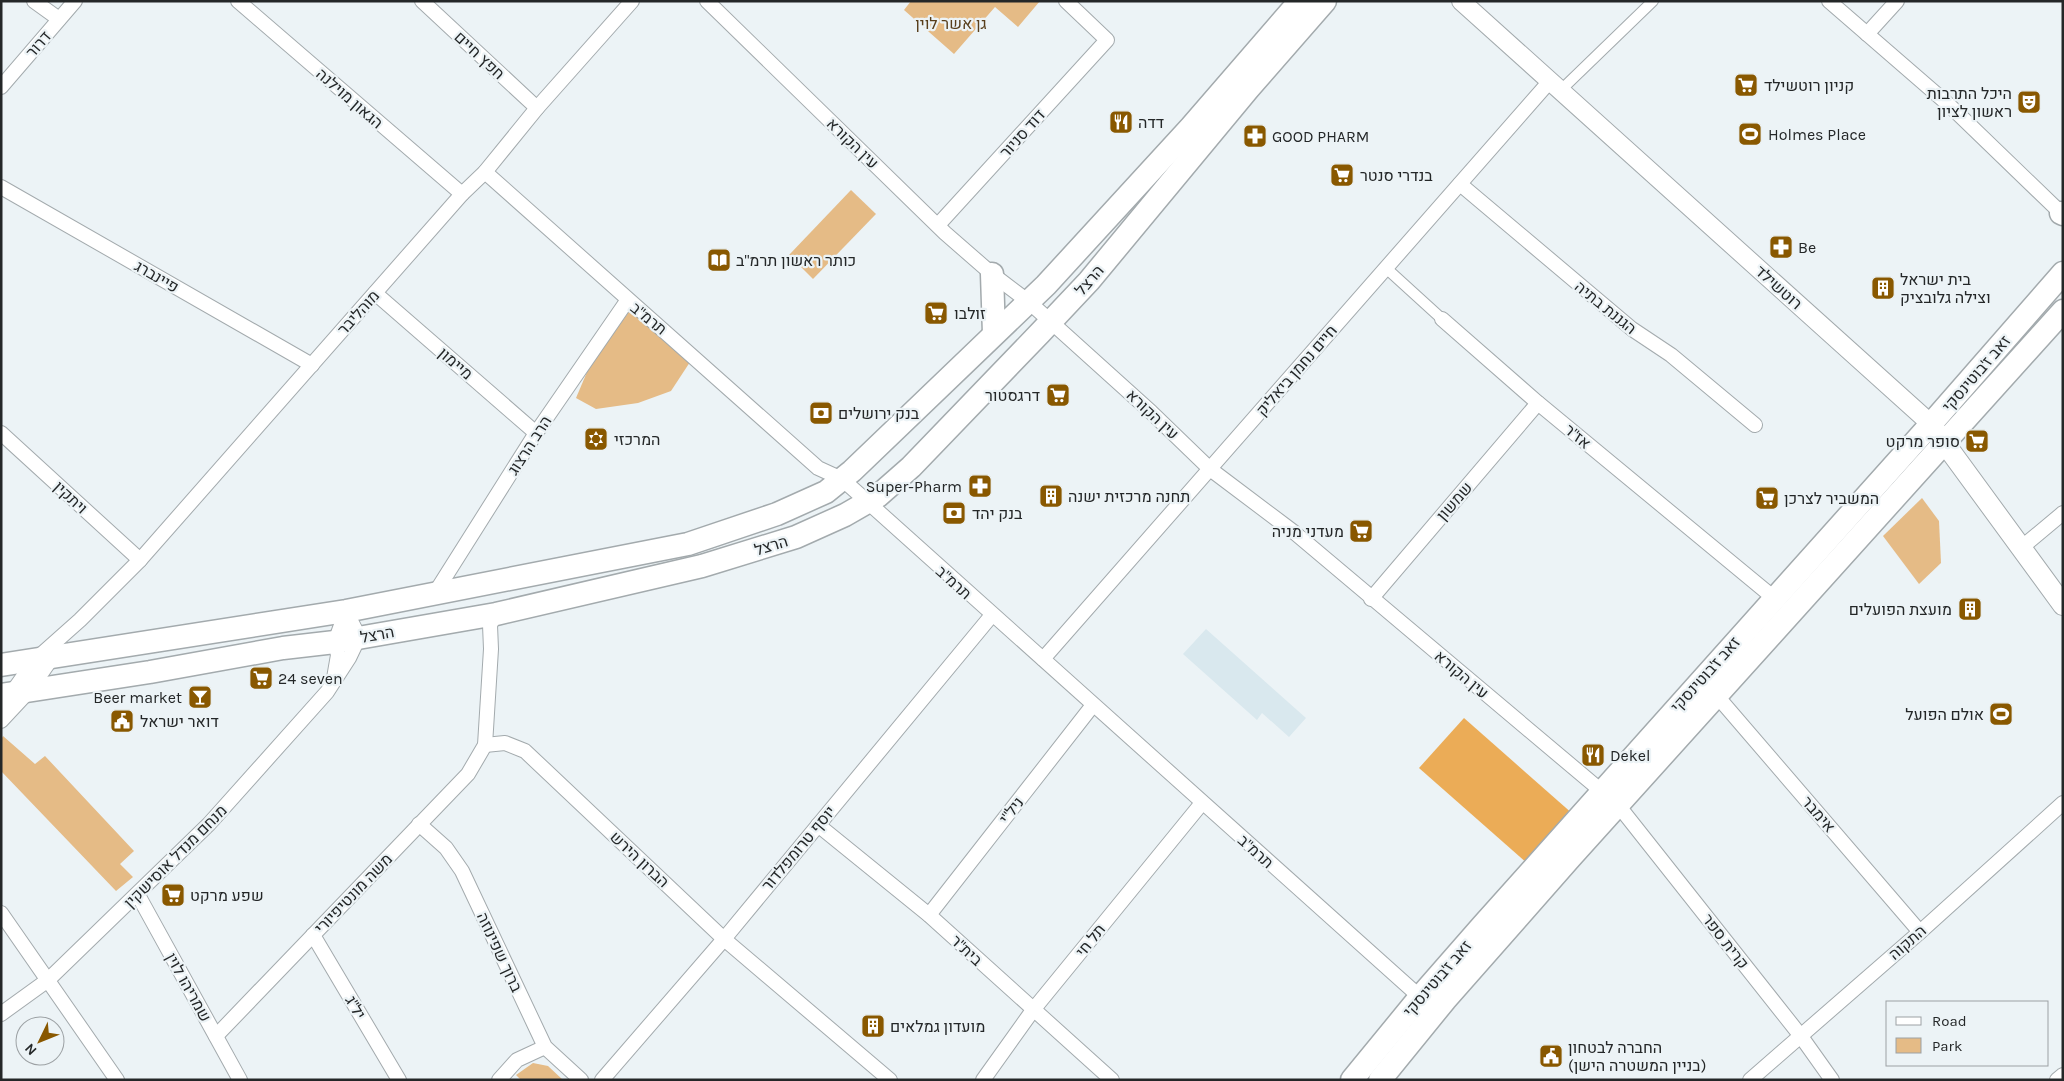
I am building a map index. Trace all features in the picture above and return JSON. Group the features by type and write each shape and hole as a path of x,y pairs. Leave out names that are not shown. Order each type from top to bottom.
{"main road":[{"name":"הרצל","path":"1,664 346,611 688,544 777,514 826,492 1029,302 1197,120 1300,1"},
{"name":"הרצל","path":"11,697 283,648 335,642 496,614 702,566 796,537 866,503 878,496 911,467 1088,281 1249,88 1325,1"},
{"name":"זאב ז'בוטינסקי","path":"1380,1080 1774,598 1931,424 2063,272"},
{"path":"992,274 994,334"},
{"name":"זאב ז'בוטינסקי","path":"1352,1080 1420,997 1610,797 1717,696 2063,311"},
{"name":"רוטשילד","path":"1931,424 2063,604"}],"street":[{"path":"34,1 59,19"},
{"name":"דרור","path":"1,87 75,1"},
{"name":"הגאון מוילנה","path":"238,1 462,194"},
{"name":"חפץ חיים","path":"422,1 537,108"},
{"name":"מוהליבר","path":"44,658 140,560 462,194 485,172 537,108 632,1"},
{"name":"עין הקורא","path":"707,1 938,225 992,274 1029,302 1151,412 1210,469 1294,533 1610,797"},
{"name":"דוד סניור","path":"938,225 1106,40 1066,1"},
{"name":"רוטשילד","path":"1461,1 1931,424"},
{"path":"1555,86 1653,1"},
{"path":"1829,1 1949,106 2062,214"},
{"path":"1867,34 1897,1"},
{"name":"חיים נחמן ביאליק","path":"1043,659 1460,184 1555,86"},
{"name":"תרמ\"ב","path":"485,172 627,301 655,322 818,468 842,479 866,503 992,616 1043,659 1420,997"},
{"name":"הגננת בתיה","path":"1460,184 1632,329 1670,355 1755,425"},
{"name":"פיינברג","path":"1,187 312,364"},
{"name":"אז\"ר","path":"1386,268 1538,403 1774,598"},
{"name":"מיימון","path":"375,293 536,433"},
{"name":"הרב הרצוג","path":"435,594 536,433 627,301"},
{"name":"שמשון","path":"1371,599 1538,403"},
{"name":"ויתקין","path":"1,433 140,560"},
{"path":"2021,548 2063,513"},
{"path":"346,611 359,637"},
{"name":"מנחם מנדל אוסישקין","path":"333,681 338,655 335,642 346,611"},
{"path":"485,744 491,648 490,625 496,614"},
{"name":"יוסף טרומפלדור","path":"602,1080 724,938 992,616"},
{"name":"מוהליבר","path":"44,658 80,620"},
{"name":"מנחם מנדל אוסישקין","path":"1,1014 48,980 138,895 208,824 327,692 349,658 359,637"},
{"path":"1,721 11,697 44,658"},
{"path":"11,697 44,658"},
{"name":"אימבר","path":"1717,696 1920,932"},
{"name":"ניל\"י","path":"929,916 1093,705"},
{"name":"הברון הירש","path":"485,744 505,743 525,751 724,938 890,1080"},
{"name":"משה מונטיפיורי","path":"216,1036 468,774 485,744"},
{"name":"קרית ספר","path":"1610,797 1800,1035 1832,1080"},
{"name":"תל חי","path":"983,1080 1033,1010 1202,802"},
{"name":"התקוה","path":"1750,1080 1920,932 2063,802"},
{"name":"ברוך שפינוזה","path":"419,824 446,848 462,871 545,1048 581,1080"},
{"name":"בית\"ר","path":"818,824 929,916 1112,1080"},
{"name":"שמריהו לוין","path":"138,895 240,1080"},
{"path":"1,913 116,1080"},
{"name":"יל\"ג","path":"313,934 399,1080"},
{"path":"499,1080 517,1060 545,1048"},
{"path":"2057,1080 2063,1075"}],"shaded area":[{"path":"1206,629 1306,718 1289,737 1262,713 1257,720 1183,654"},
{"path":"1464,718 1574,815 1528,864 1419,768"}],"green space":[{"name":"גן אשר לוין","path":"911,1 1040,1 1018,27 995,7 954,54 904,10"},
{"path":"851,190 876,214 813,279 789,255"},
{"path":"631,309 690,362 671,391 638,403 596,409 576,398 590,365"},
{"path":"1922,498 1939,521 1941,563 1919,584 1883,536"},
{"path":"3,736 35,764 45,756 134,851 120,864 133,877 116,891 1,771 1,740"},
{"path":"533,1063 548,1066 563,1080 521,1080 516,1075"}],"place":[{"name":"קניון רוטשילד","path":"1746,85"},
{"name":"היכל התרבות ראשון לציון","path":"2029,102"},
{"name":"דדה","path":"1121,122"},
{"name":"Holmes Place","path":"1750,134"},
{"name":"GOOD PHARM","path":"1255,136"},
{"name":"בנדרי סנטר","path":"1342,175"},
{"name":"Be","path":"1781,247"},
{"name":"כותר ראשון תרמ\"ב","path":"719,260"},
{"name":"בית ישראל וצילה גלובציק","path":"1883,288"},
{"name":"זולבו","path":"936,313"},
{"name":"דרגסטור","path":"1058,395"},
{"name":"בנק ירושלים","path":"821,413"},
{"name":"המרכזי","path":"596,439"},
{"name":"סופר מרקט","path":"1977,441"},
{"name":"Super-Pharm","path":"980,486"},
{"name":"תחנה מרכזית ישנה","path":"1051,496"},
{"name":"המשביר לצרכן","path":"1767,498"},
{"name":"בנק יהד","path":"954,513"},
{"name":"מעדני מניה","path":"1361,531"},
{"name":"מועצת הפועלים","path":"1970,609"},
{"name":"24 seven","path":"261,678"},
{"name":"Beer market","path":"200,697"},
{"name":"אולם הפועל","path":"2001,714"},
{"name":"דואר ישראל","path":"122,721"},
{"name":"Dekel","path":"1593,755"},
{"name":"שפע מרקט","path":"173,895"},
{"name":"מועדון גמלאים","path":"873,1026"},
{"name":"החברה לבטחון (בניין המשטרה הישן)","path":"1551,1056"}]}
